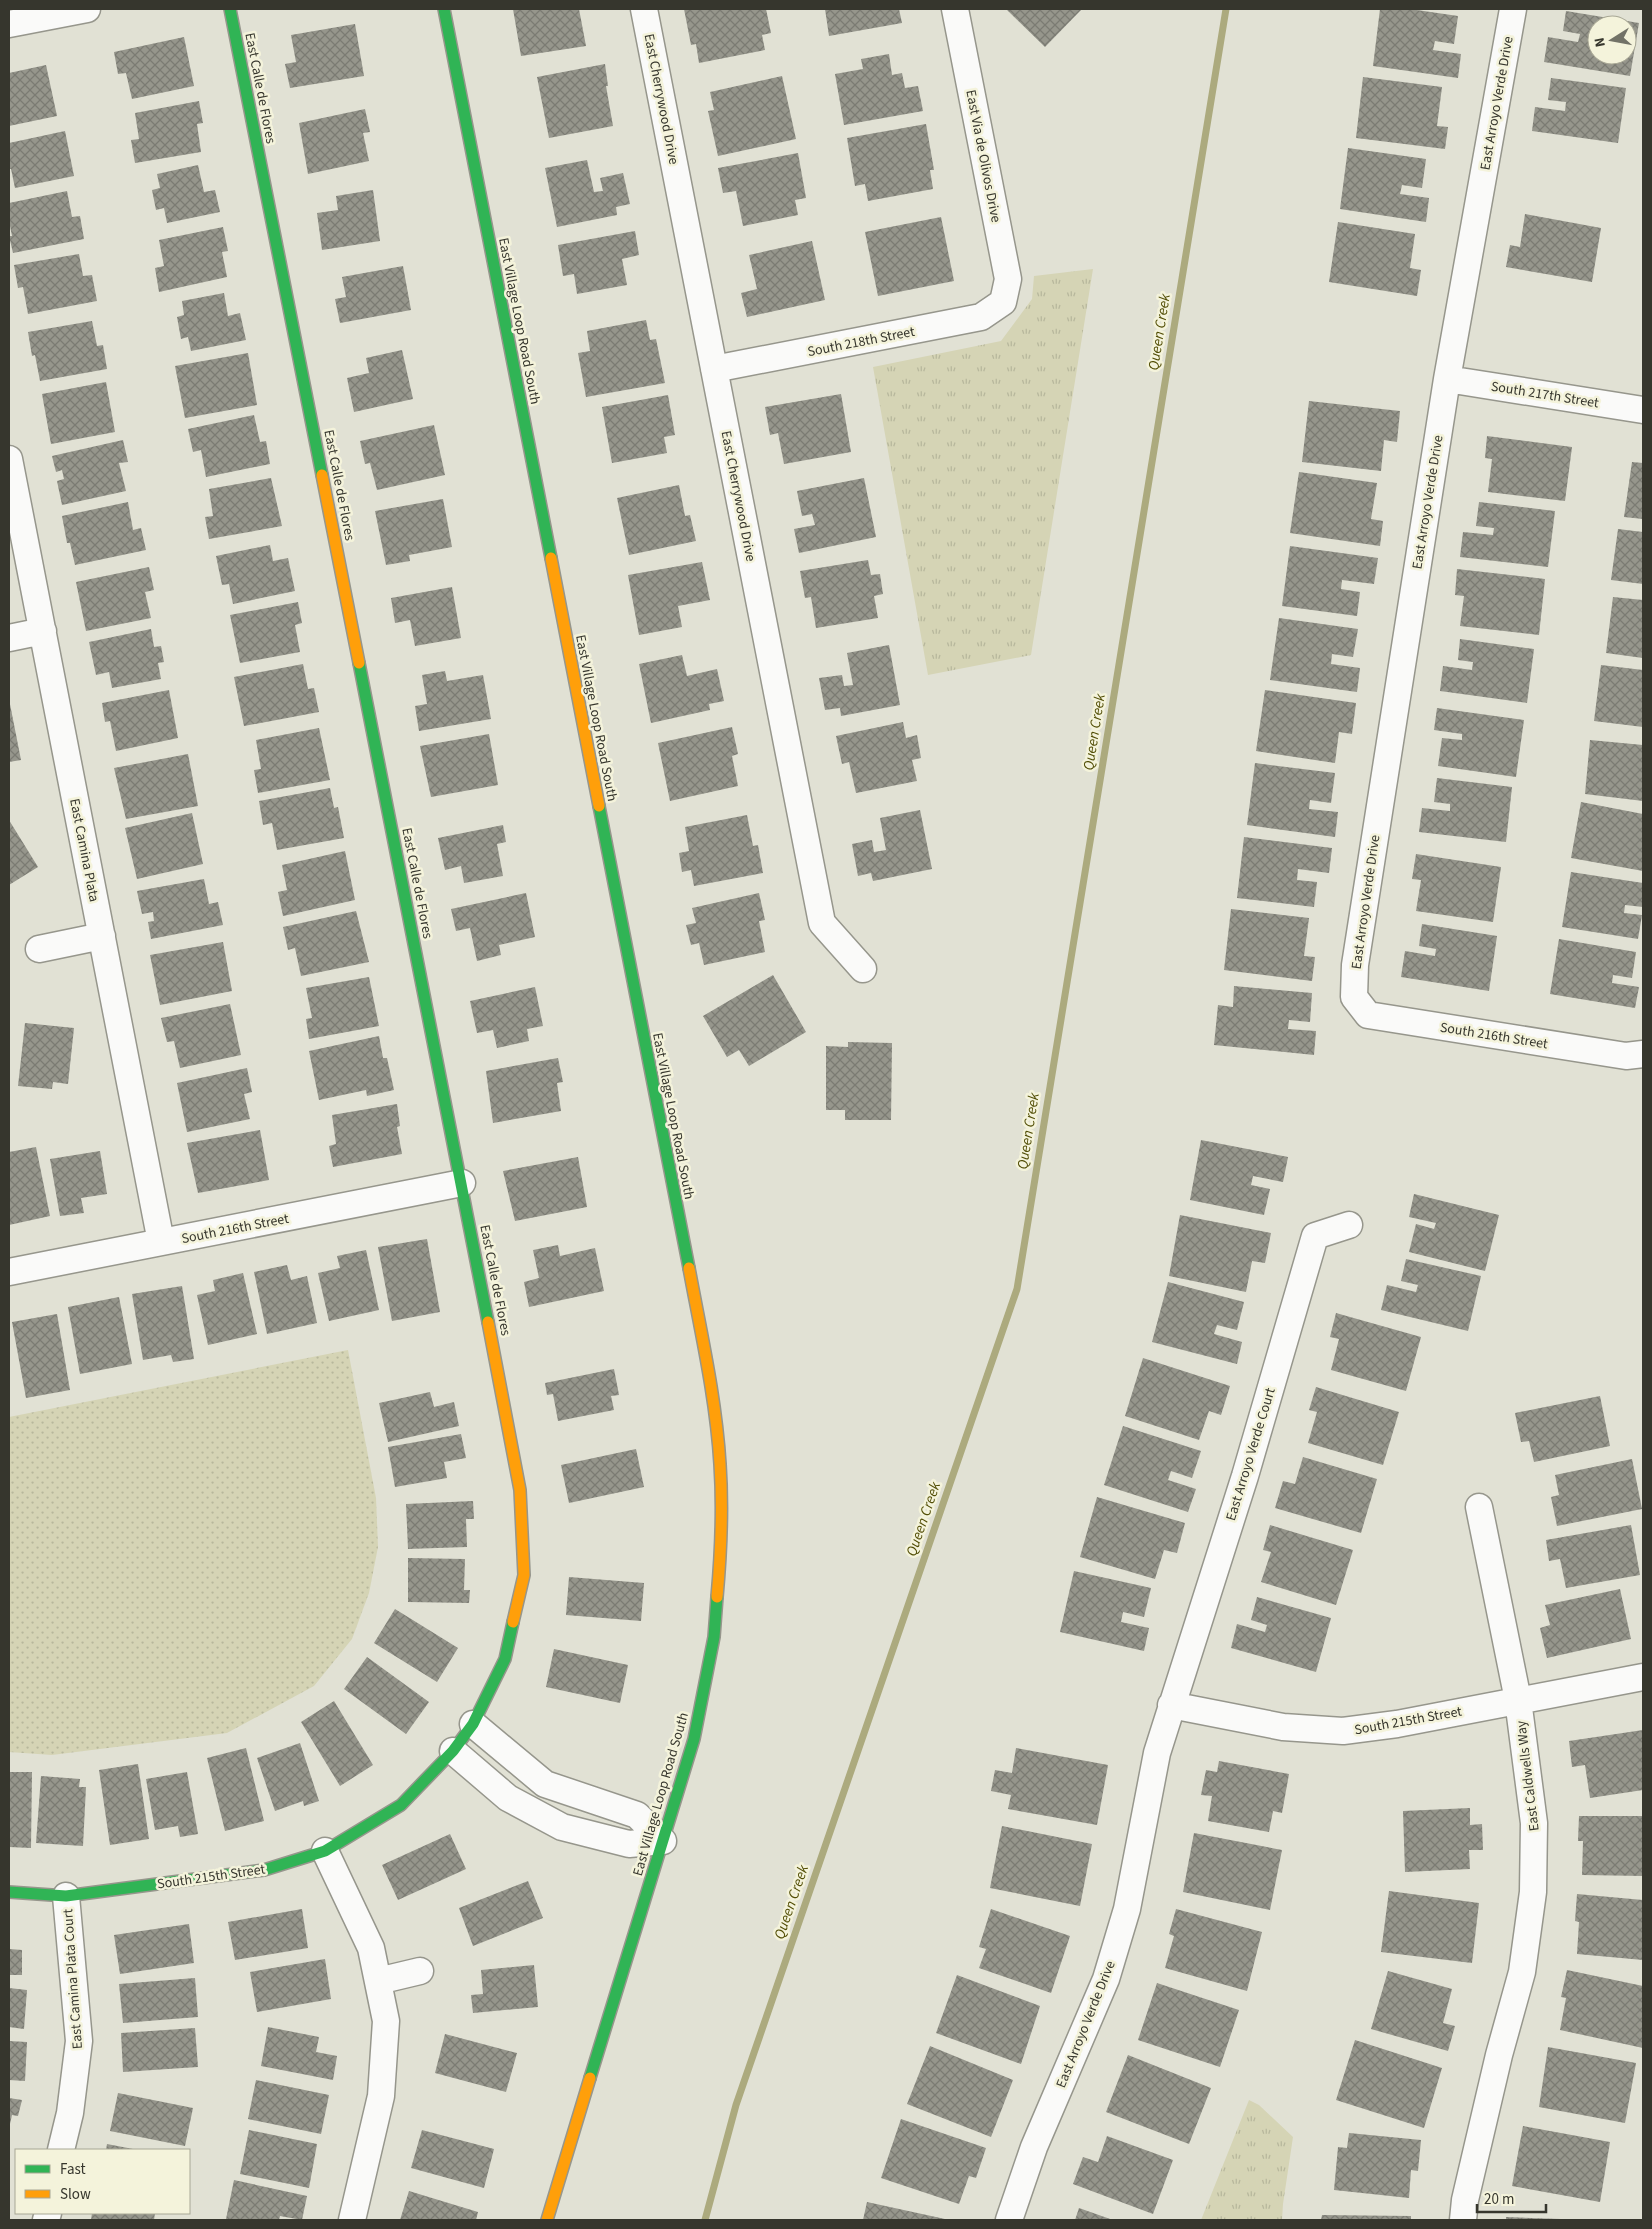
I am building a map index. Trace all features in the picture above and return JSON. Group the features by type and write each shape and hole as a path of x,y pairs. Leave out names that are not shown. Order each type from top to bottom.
{"street":[{"path":"9,24 87,9"},
{"name":"East Calle de Flores","path":"230,9 462,1183 520,1490 524,1575 505,1659 473,1724 452,1751"},
{"name":"East Village Loop Road South","path":"444,9 707,1363 720,1463 721,1548 714,1637 694,1739 547,2220"},
{"name":"East Cherrywood Drive","path":"644,9 822,923 863,969"},
{"name":"East Via de Olivos Drive","path":"955,9 1008,279 1003,302"},
{"name":"East Arroyo Verde Drive","path":"1354,997 1355,965 1447,379 1513,9"},
{"name":"South 218th Street","path":"714,369 981,317 1003,302"},
{"name":"South 217th Street","path":"1447,379 1643,410"},
{"name":"East Camina Plata","path":"9,458 161,1242"},
{"path":"9,638 42,631"},
{"path":"39,949 102,936"},
{"name":"South 216th Street","path":"1354,997 1368,1015 1626,1056 1643,1054"},
{"name":"South 216th Street","path":"9,1272 462,1183"},
{"name":"East Arroyo Verde Court","path":"1171,1705 1245,1476 1315,1236 1349,1225"},
{"name":"East Caldwells Way","path":"1463,2220 1465,2200 1499,2055 1522,1972 1533,1892 1534,1823 1518,1700 1479,1507"},
{"name":"South 215th Street","path":"1171,1705 1282,1727 1343,1731 1397,1724 1643,1676"},
{"name":"East Arroyo Verde Drive","path":"1009,2220 1034,2147 1106,1979 1127,1909 1157,1753 1171,1705"},
{"path":"473,1724 545,1784 637,1815 663,1840"},
{"path":"452,1751 508,1798 562,1827 629,1844 663,1840"},
{"name":"South 215th Street","path":"9,1892 66,1896 264,1870 324,1851 401,1805 452,1751"},
{"path":"324,1851 371,1948 386,2022 381,2096 352,2220"},
{"name":"East Camina Plata Court","path":"62,2149 70,2113 79,2041 66,1896"},
{"path":"378,1981 420,1971"}],"green space":[{"path":"1093,269 1031,655 928,675 873,367 1001,341 1032,299 1034,276"},
{"path":"348,1350 376,1498 378,1547 369,1593 352,1639 314,1686 227,1733 52,1755 9,1752 9,1417"},
{"path":"1249,2100 1259,2105 1293,2137 1282,2220 1201,2220"}],"building":[{"path":"513,9 579,9 586,46 521,56"},
{"path":"684,9 766,9 771,33 762,35 765,50 699,63 696,44 691,45"},
{"path":"825,9 899,9 902,23 829,36"},
{"path":"1006,9 1082,9 1045,47"},
{"path":"1380,9 1410,9 1458,16 1454,44 1435,41 1433,50 1461,54 1458,78 1373,66"},
{"path":"1566,11 1590,15 1587,15 1587,65 1632,65 1630,76 1544,62 1548,37 1578,42 1580,34 1563,31"},
{"path":"355,24 364,76 290,88 285,64 296,62 291,35"},
{"path":"184,37 194,86 132,99 126,73 118,74 114,52"},
{"path":"889,54 892,75 902,73 905,88 918,86 923,111 844,125 835,74 863,69 861,59"},
{"path":"605,64 608,86 606,86 613,126 549,138 537,77"},
{"path":"46,65 57,116 9,126 9,73"},
{"path":"782,76 796,139 718,156 708,111 714,110 710,92"},
{"path":"1363,77 1442,87 1437,126 1448,127 1445,149 1356,138"},
{"path":"1551,78 1626,88 1618,143 1532,131 1535,107 1565,111 1566,102 1548,100"},
{"path":"199,101 203,123 197,124 201,152 135,163 131,140 139,139 135,113"},
{"path":"365,109 370,132 363,133 369,161 308,174 299,123"},
{"path":"926,124 934,170 930,170 933,189 868,201 865,184 855,186 847,138"},
{"path":"65,131 74,176 15,188 11,169 9,169 9,143"},
{"path":"1348,148 1426,159 1422,188 1402,185 1400,194 1429,198 1426,222 1340,209"},
{"path":"798,153 806,198 795,200 798,215 743,226 736,191 723,193 718,168"},
{"path":"587,160 594,192 603,191 600,178 623,173 630,204 616,207 617,215 557,227 545,168"},
{"path":"198,165 204,192 215,190 220,212 167,223 164,208 156,210 152,190 160,188 157,174"},
{"path":"373,190 380,241 322,250 317,213 338,210 336,196"},
{"path":"67,191 72,217 80,216 84,239 13,253 9,236 12,236 9,221 9,203"},
{"path":"1525,214 1601,228 1592,282 1506,267 1510,245 1520,247"},
{"path":"941,217 954,281 878,296 865,232"},
{"path":"1338,222 1415,234 1410,268 1421,270 1417,296 1329,282"},
{"path":"223,227 228,251 222,252 227,277 159,292 155,268 164,266 159,240"},
{"path":"635,231 639,255 622,259 627,285 577,294 574,274 563,276 558,245"},
{"path":"812,241 825,300 747,317 741,293 757,289 749,255"},
{"path":"79,254 83,276 92,275 97,301 28,314 23,287 18,288 14,265"},
{"path":"403,266 411,310 340,323 335,299 346,297 342,277"},
{"path":"224,293 228,316 240,313 246,340 191,351 188,337 181,339 177,317 184,315 182,301"},
{"path":"646,320 650,340 656,339 665,383 586,397 578,353 590,351 587,331"},
{"path":"92,321 97,346 103,345 107,369 40,381 35,355 32,356 28,332"},
{"path":"402,350 413,399 354,412 347,378 369,373 366,358"},
{"path":"248,353 257,405 185,418 175,366"},
{"path":"106,382 115,432 51,444 42,394"},
{"path":"841,394 851,452 784,464 778,433 770,435 765,407"},
{"path":"668,395 675,435 664,437 667,453 612,463 602,407"},
{"path":"1309,401 1400,411 1397,442 1384,440 1381,471 1302,462"},
{"path":"254,415 260,442 266,441 270,464 206,477 201,450 193,452 188,429"},
{"path":"434,425 445,475 377,490 370,463 365,464 360,441"},
{"path":"1487,436 1572,447 1565,501 1488,492 1492,459 1485,458"},
{"path":"123,440 128,462 119,463 126,491 62,505 57,481 64,479 62,470 56,472 52,456"},
{"path":"1632,462 1643,463 1643,519 1624,517"},
{"path":"1299,472 1377,483 1371,519 1383,521 1380,546 1290,533"},
{"path":"271,478 282,526 209,539 205,517 213,516 209,489"},
{"path":"864,478 876,537 799,553 794,529 815,525 812,514 802,516 797,491"},
{"path":"679,485 685,516 690,515 696,541 629,555 617,498"},
{"path":"443,499 452,547 409,555 410,561 386,565 375,511"},
{"path":"128,502 133,530 141,528 146,550 75,565 70,543 67,543 62,516"},
{"path":"1479,502 1555,511 1548,567 1460,557 1463,532 1493,535 1494,528 1476,526"},
{"path":"1618,529 1643,532 1643,584 1611,580"},
{"path":"270,545 273,561 288,558 295,591 233,604 229,584 222,585 216,556"},
{"path":"1290,546 1378,558 1374,584 1342,580 1341,589 1360,592 1357,616 1282,606"},
{"path":"868,560 871,575 880,574 883,594 874,596 878,618 816,628 811,597 805,598 800,571"},
{"path":"702,562 710,600 678,606 682,627 639,635 628,575"},
{"path":"149,567 154,590 145,592 151,618 86,631 76,582"},
{"path":"1457,569 1545,579 1539,635 1460,626 1464,596 1455,595"},
{"path":"452,587 461,638 415,646 410,620 395,623 391,598"},
{"path":"1613,597 1643,600 1643,658 1606,653"},
{"path":"298,602 302,623 295,625 300,652 240,663 230,615"},
{"path":"1279,618 1358,629 1353,657 1332,654 1331,664 1360,668 1357,692 1270,680"},
{"path":"151,629 154,647 161,646 164,662 158,663 161,679 112,688 109,672 96,675 89,642"},
{"path":"1460,639 1534,649 1527,703 1440,691 1443,666 1472,670 1473,662 1458,660"},
{"path":"889,645 900,705 841,716 840,708 825,710 819,678 842,675 844,686 853,685 847,653"},
{"path":"682,655 687,676 717,669 724,701 709,704 710,710 651,723 639,664"},
{"path":"303,664 308,689 314,688 319,712 244,726 234,677"},
{"path":"1601,665 1643,670 1643,727 1594,721"},
{"path":"445,671 447,681 483,675 491,719 419,731 415,706 427,704 422,675"},
{"path":"169,690 178,738 116,751 110,721 105,722 102,703"},
{"path":"1265,690 1356,703 1352,734 1339,732 1335,763 1256,751"},
{"path":"9,699 21,760 9,762"},
{"path":"1437,708 1524,720 1516,777 1438,766 1442,738 1462,740 1462,734 1434,730"},
{"path":"903,722 906,738 917,735 921,758 912,760 917,781 856,793 849,762 842,764 836,736"},
{"path":"732,727 738,754 732,756 738,786 670,801 658,743"},
{"path":"319,728 330,780 258,793 254,770 261,769 256,740"},
{"path":"489,734 498,785 431,797 420,746"},
{"path":"1590,740 1643,745 1643,801 1585,794"},
{"path":"188,754 198,806 126,819 114,768"},
{"path":"1255,763 1335,773 1331,803 1310,800 1309,809 1338,812 1335,837 1247,825"},
{"path":"1437,778 1512,787 1506,842 1419,832 1422,808 1450,811 1450,804 1434,802"},
{"path":"330,788 334,808 338,807 344,838 277,850 272,823 263,825 259,801"},
{"path":"1581,802 1643,814 1643,871 1571,858"},
{"path":"920,810 932,869 873,881 871,873 858,876 852,844 872,840 874,852 886,850 880,818"},
{"path":"192,813 203,864 137,879 125,828"},
{"path":"747,815 753,846 758,845 763,873 694,886 691,870 682,872 679,853 689,851 685,827"},
{"path":"9,820 38,867 9,885"},
{"path":"503,825 506,842 497,844 503,876 464,883 461,866 445,870 438,838"},
{"path":"1244,837 1332,848 1329,873 1298,869 1297,880 1317,882 1314,907 1237,898"},
{"path":"345,851 355,900 283,916 278,892 287,890 282,865"},
{"path":"1416,854 1501,867 1493,922 1416,911 1421,880 1412,879"},
{"path":"1571,872 1643,883 1643,907 1625,905 1624,913 1642,915 1638,939 1562,927"},
{"path":"204,879 209,904 218,902 223,925 151,939 148,922 154,921 153,912 142,914 137,891"},
{"path":"526,893 535,937 499,945 501,955 477,961 470,928 456,931 451,909"},
{"path":"759,893 765,920 759,921 765,952 704,965 699,943 691,945 686,925 696,923 692,908"},
{"path":"1231,909 1309,918 1304,956 1315,957 1312,981 1224,970"},
{"path":"356,911 369,962 301,976 295,948 288,950 283,927"},
{"path":"1422,924 1497,936 1489,991 1401,977 1405,951 1435,956 1436,949 1419,946"},
{"path":"1559,939 1636,952 1632,978 1613,975 1612,983 1639,987 1635,1008 1550,994"},
{"path":"223,942 232,991 160,1005 150,955"},
{"path":"773,975 806,1032 749,1066 739,1050 727,1057 703,1016"},
{"path":"369,977 379,1026 309,1039 306,1019 312,1018 306,988"},
{"path":"1234,986 1312,993 1310,1022 1289,1020 1288,1029 1316,1031 1314,1055 1214,1045 1218,1005 1233,1007"},
{"path":"535,987 543,1026 527,1029 529,1041 497,1048 493,1030 477,1033 470,1001"},
{"path":"230,1004 241,1055 180,1068 174,1041 167,1042 161,1018"},
{"path":"25,1023 74,1028 68,1084 53,1082 52,1089 18,1086"},
{"path":"379,1036 383,1058 387,1058 394,1090 367,1096 366,1090 319,1100 309,1051"},
{"path":"848,1042 892,1043 891,1120 845,1120 845,1110 826,1110 826,1046 848,1047"},
{"path":"558,1058 563,1082 557,1083 561,1111 493,1123 486,1071"},
{"path":"247,1068 252,1092 244,1094 250,1119 187,1132 177,1083"},
{"path":"397,1104 400,1126 397,1127 402,1154 333,1167 329,1146 336,1144 332,1115"},
{"path":"260,1130 269,1180 198,1193 187,1143"},
{"path":"1201,1140 1288,1157 1283,1182 1253,1176 1251,1185 1270,1189 1264,1215 1190,1200"},
{"path":"36,1147 50,1216 9,1225 9,1152"},
{"path":"100,1151 107,1194 81,1198 84,1213 60,1216 50,1159"},
{"path":"578,1157 587,1207 515,1221 503,1171"},
{"path":"1414,1194 1499,1215 1485,1271 1409,1252 1416,1224 1434,1229 1436,1223 1409,1217"},
{"path":"1180,1215 1271,1233 1265,1263 1252,1261 1246,1292 1169,1276"},
{"path":"427,1239 440,1312 392,1321 378,1247"},
{"path":"558,1245 560,1256 595,1248 604,1291 529,1307 524,1282 539,1278 533,1250"},
{"path":"366,1250 379,1310 329,1321 318,1273 340,1268 337,1256"},
{"path":"1406,1259 1481,1276 1468,1331 1381,1310 1387,1285 1416,1292 1418,1285 1401,1281"},
{"path":"287,1265 291,1280 307,1276 317,1323 267,1334 254,1272"},
{"path":"243,1273 257,1334 208,1345 197,1295 215,1291 213,1280"},
{"path":"1168,1282 1244,1302 1237,1330 1217,1325 1214,1334 1242,1342 1237,1364 1152,1342"},
{"path":"182,1286 194,1359 173,1362 171,1355 143,1360 132,1294"},
{"path":"119,1297 132,1364 80,1374 68,1307"},
{"path":"1336,1313 1421,1337 1406,1391 1331,1370 1339,1339 1330,1337"},
{"path":"57,1314 70,1390 26,1398 12,1322"},
{"path":"1143,1358 1230,1386 1221,1415 1209,1411 1199,1440 1125,1416"},
{"path":"614,1369 619,1395 611,1396 614,1410 558,1421 553,1394 547,1395 545,1383"},
{"path":"1316,1387 1399,1412 1383,1465 1308,1443 1317,1412 1309,1410"},
{"path":"430,1392 434,1407 454,1402 459,1426 388,1442 379,1403"},
{"path":"1600,1396 1610,1446 1534,1462 1529,1441 1521,1442 1515,1413"},
{"path":"1123,1426 1201,1451 1192,1478 1171,1471 1168,1480 1196,1489 1188,1512 1104,1485"},
{"path":"461,1434 466,1458 444,1462 447,1478 395,1487 388,1447"},
{"path":"636,1449 644,1487 569,1503 561,1465"},
{"path":"1303,1457 1377,1479 1361,1533 1275,1508 1283,1481 1295,1484"},
{"path":"1632,1459 1642,1509 1557,1526 1551,1497 1559,1495 1555,1475"},
{"path":"1097,1497 1185,1523 1177,1553 1164,1550 1155,1579 1080,1557"},
{"path":"473,1501 474,1519 466,1519 467,1547 408,1549 406,1504"},
{"path":"1270,1525 1353,1550 1336,1605 1261,1582 1271,1552 1263,1550"},
{"path":"1631,1525 1640,1575 1566,1588 1560,1559 1549,1561 1546,1540"},
{"path":"408,1558 465,1559 464,1590 470,1590 469,1603 408,1602"},
{"path":"1074,1571 1151,1588 1144,1617 1123,1612 1121,1622 1149,1628 1144,1651 1060,1632"},
{"path":"569,1577 644,1583 641,1621 566,1615"},
{"path":"1620,1589 1631,1639 1547,1658 1540,1628 1550,1625 1545,1605"},
{"path":"1257,1597 1331,1618 1316,1672 1231,1648 1237,1624 1265,1632 1267,1625 1251,1620"},
{"path":"395,1609 458,1648 437,1682 374,1643"},
{"path":"554,1649 628,1665 620,1703 546,1687"},
{"path":"367,1657 429,1702 406,1734 344,1689"},
{"path":"334,1701 373,1765 340,1786 301,1722"},
{"path":"1643,1730 1643,1790 1590,1798 1585,1765 1572,1767 1569,1741"},
{"path":"300,1743 319,1801 304,1806 303,1801 275,1811 257,1758"},
{"path":"246,1748 264,1821 225,1831 207,1758"},
{"path":"1016,1748 1108,1765 1097,1825 1008,1809 1011,1795 991,1791 995,1770 1012,1773"},
{"path":"1219,1761 1289,1774 1282,1813 1273,1811 1269,1832 1208,1821 1212,1796 1201,1795 1206,1770 1217,1772"},
{"path":"138,1764 149,1839 110,1845 99,1770"},
{"path":"9,1772 32,1772 31,1848 9,1847"},
{"path":"187,1772 198,1834 180,1837 178,1826 155,1830 146,1779"},
{"path":"41,1776 80,1779 79,1787 86,1787 83,1846 36,1843"},
{"path":"1470,1808 1470,1825 1482,1824 1483,1850 1469,1850 1470,1869 1405,1872 1403,1811"},
{"path":"1579,1816 1643,1816 1643,1876 1582,1875 1583,1841 1578,1841"},
{"path":"1002,1826 1092,1844 1080,1906 990,1888"},
{"path":"1194,1833 1282,1850 1270,1910 1183,1892"},
{"path":"450,1834 466,1869 398,1900 382,1865"},
{"path":"528,1881 543,1918 473,1946 459,1908"},
{"path":"1389,1891 1479,1903 1472,1963 1381,1952"},
{"path":"1577,1894 1643,1900 1643,1960 1577,1954 1579,1922 1575,1921"},
{"path":"302,1909 308,1948 235,1960 228,1922"},
{"path":"991,1909 1070,1936 1051,1993 979,1968 986,1949 979,1947"},
{"path":"1176,1909 1262,1932 1247,1991 1165,1968 1174,1936 1169,1934"},
{"path":"189,1924 194,1963 120,1974 114,1935"},
{"path":"9,1949 22,1950 22,1975 9,1975"},
{"path":"325,1959 331,1999 257,2012 250,1972"},
{"path":"534,1965 538,2007 473,2013 471,1995 483,1994 481,1970"},
{"path":"1567,1970 1643,1986 1643,2048 1560,2030 1566,1998 1561,1997"},
{"path":"1388,1971 1452,1989 1443,2023 1455,2026 1448,2051 1371,2029"},
{"path":"957,1975 1040,2006 1021,2064 936,2033"},
{"path":"195,1978 198,2017 123,2023 119,1984"},
{"path":"1157,1983 1239,2010 1220,2067 1138,2040"},
{"path":"9,1988 27,1990 24,2029 9,2027"},
{"path":"268,2027 319,2037 316,2052 337,2056 333,2080 261,2066"},
{"path":"195,2028 198,2067 123,2072 121,2033"},
{"path":"445,2034 517,2053 506,2092 435,2073"},
{"path":"1355,2040 1442,2068 1424,2128 1336,2100"},
{"path":"9,2041 27,2042 25,2081 9,2080"},
{"path":"930,2046 1013,2080 991,2137 907,2104"},
{"path":"1548,2047 1636,2063 1625,2123 1539,2107"},
{"path":"1128,2055 1211,2088 1189,2144 1106,2112"},
{"path":"256,2080 329,2095 321,2134 248,2119"},
{"path":"118,2093 193,2108 185,2146 110,2131"},
{"path":"9,2098 22,2100 18,2116 12,2115 10,2124"},
{"path":"901,2119 986,2148 976,2178 969,2176 959,2204 881,2178"},
{"path":"1523,2126 1610,2142 1600,2202 1512,2186"},
{"path":"249,2130 317,2144 309,2188 240,2174"},
{"path":"422,2130 494,2149 484,2188 411,2168"},
{"path":"1349,2133 1421,2140 1418,2171 1411,2170 1409,2198 1334,2190 1338,2147 1347,2148"},
{"path":"1107,2136 1173,2160 1153,2214 1073,2184 1083,2157 1098,2162"},
{"path":"107,2144 133,2149 106,2149"},
{"path":"234,2180 307,2196 302,2220 280,2216 279,2220 226,2219"},
{"path":"409,2191 478,2212 476,2220 400,2220"},
{"path":"867,2202 945,2219 945,2220 863,2220"},
{"path":"1079,2208 1113,2220 1075,2220"},
{"path":"92,2214 155,2214 154,2220 91,2220"},
{"path":"1322,2215 1411,2216 1411,2220 1321,2220"},
{"path":"1506,2217 1561,2219 1561,2220 1506,2220"}],"waterway":[{"name":"Queen Creek","path":"705,2220 736,2105 1017,1289 1226,9"}],"traffic: fast":[{"path":"230,9 322,475"},
{"path":"444,9 551,558"},
{"path":"359,663 488,1322"},
{"path":"599,806 689,1268"},
{"path":"590,2078 694,1739 714,1637 717,1597"},
{"path":"9,1892 66,1896 264,1870 325,1851 401,1805 453,1751 473,1724 505,1659 513,1622"}],"traffic: slow":[{"path":"322,475 359,663"},
{"path":"551,558 599,806"},
{"path":"689,1268 708,1366 718,1439 721,1514 717,1597"},
{"path":"488,1322 520,1490 524,1575 513,1622"},
{"path":"547,2220 590,2078"}]}
